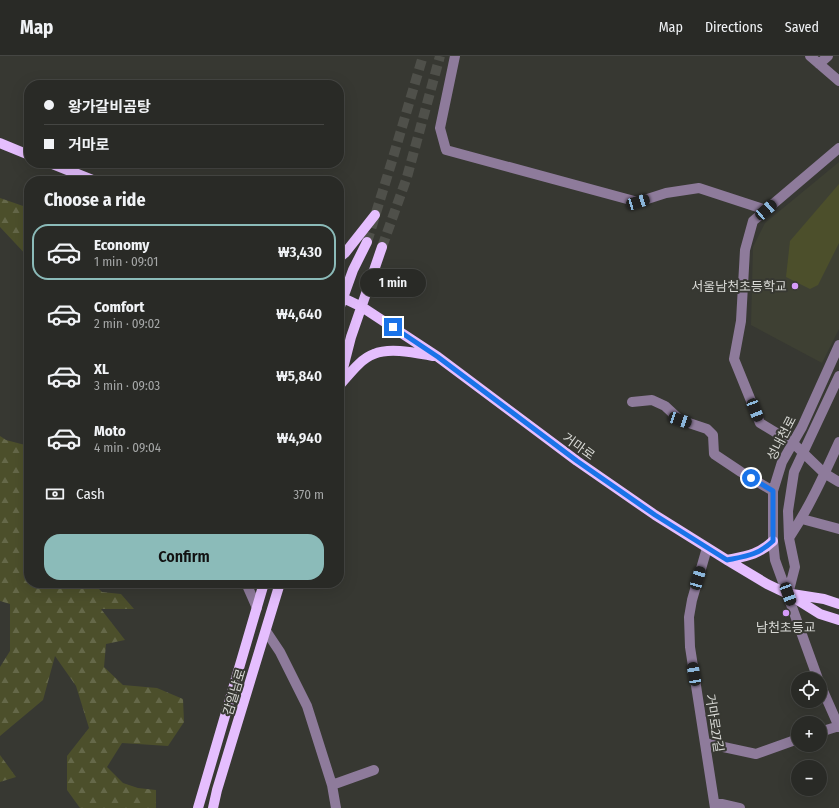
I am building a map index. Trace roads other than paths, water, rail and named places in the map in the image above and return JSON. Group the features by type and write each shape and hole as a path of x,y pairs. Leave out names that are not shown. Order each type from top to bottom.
{"main road":[{"path":"0,143 24,153"},
{"path":"62,168 82,176"},
{"path":"344,254 375,215"},
{"path":"344,290 367,242"},
{"path":"344,367 352,337 382,247"},
{"name":"거마로","path":"344,298 362,306 438,357 577,461 655,515 767,584 788,594 820,614 839,620"},
{"path":"344,380 361,363 373,354 385,351 411,352 438,357"},
{"path":"727,560 753,555 766,548 773,541"},
{"name":"감일남로","path":"198,808 263,588"},
{"name":"감일남로","path":"213,808 217,790 279,588"},
{"name":"거마로","path":"788,594 824,599 839,604"}],"street":[{"path":"455,56 440,128 446,150 638,202 666,193 698,188 766,210"},
{"path":"810,56 839,81"},
{"path":"819,64 828,56"},
{"path":"839,148 753,221 745,250 741,321 734,358 760,423 793,443 824,473 839,482"},
{"name":"성내천로","path":"816,672 775,560 773,541 773,491 782,462 802,427 839,345"},
{"name":"성내천로","path":"788,594 795,567 789,538 788,511 794,472 802,452 839,376"},
{"path":"632,402 652,400 665,406 680,420 707,429 713,435 714,454 773,491"},
{"path":"789,538 802,519 839,442"},
{"path":"802,519 839,529"},
{"name":"거마로27길","path":"707,548 692,600 689,617 690,647 715,805"},
{"path":"248,588 257,608"},
{"path":"266,631 280,652 308,706 332,785 336,808"},
{"path":"827,700 839,727 827,730"},
{"path":"705,743 756,754 791,742"},
{"path":"332,785 374,770"},
{"path":"715,805 740,808"}],"tunnel":[{"path":"367,242 423,56"},
{"path":"382,247 407,177 440,56"}],"place":[{"name":"서울남천초등학교","path":"795,286"},
{"name":"남천초등교","path":"786,613"}]}
